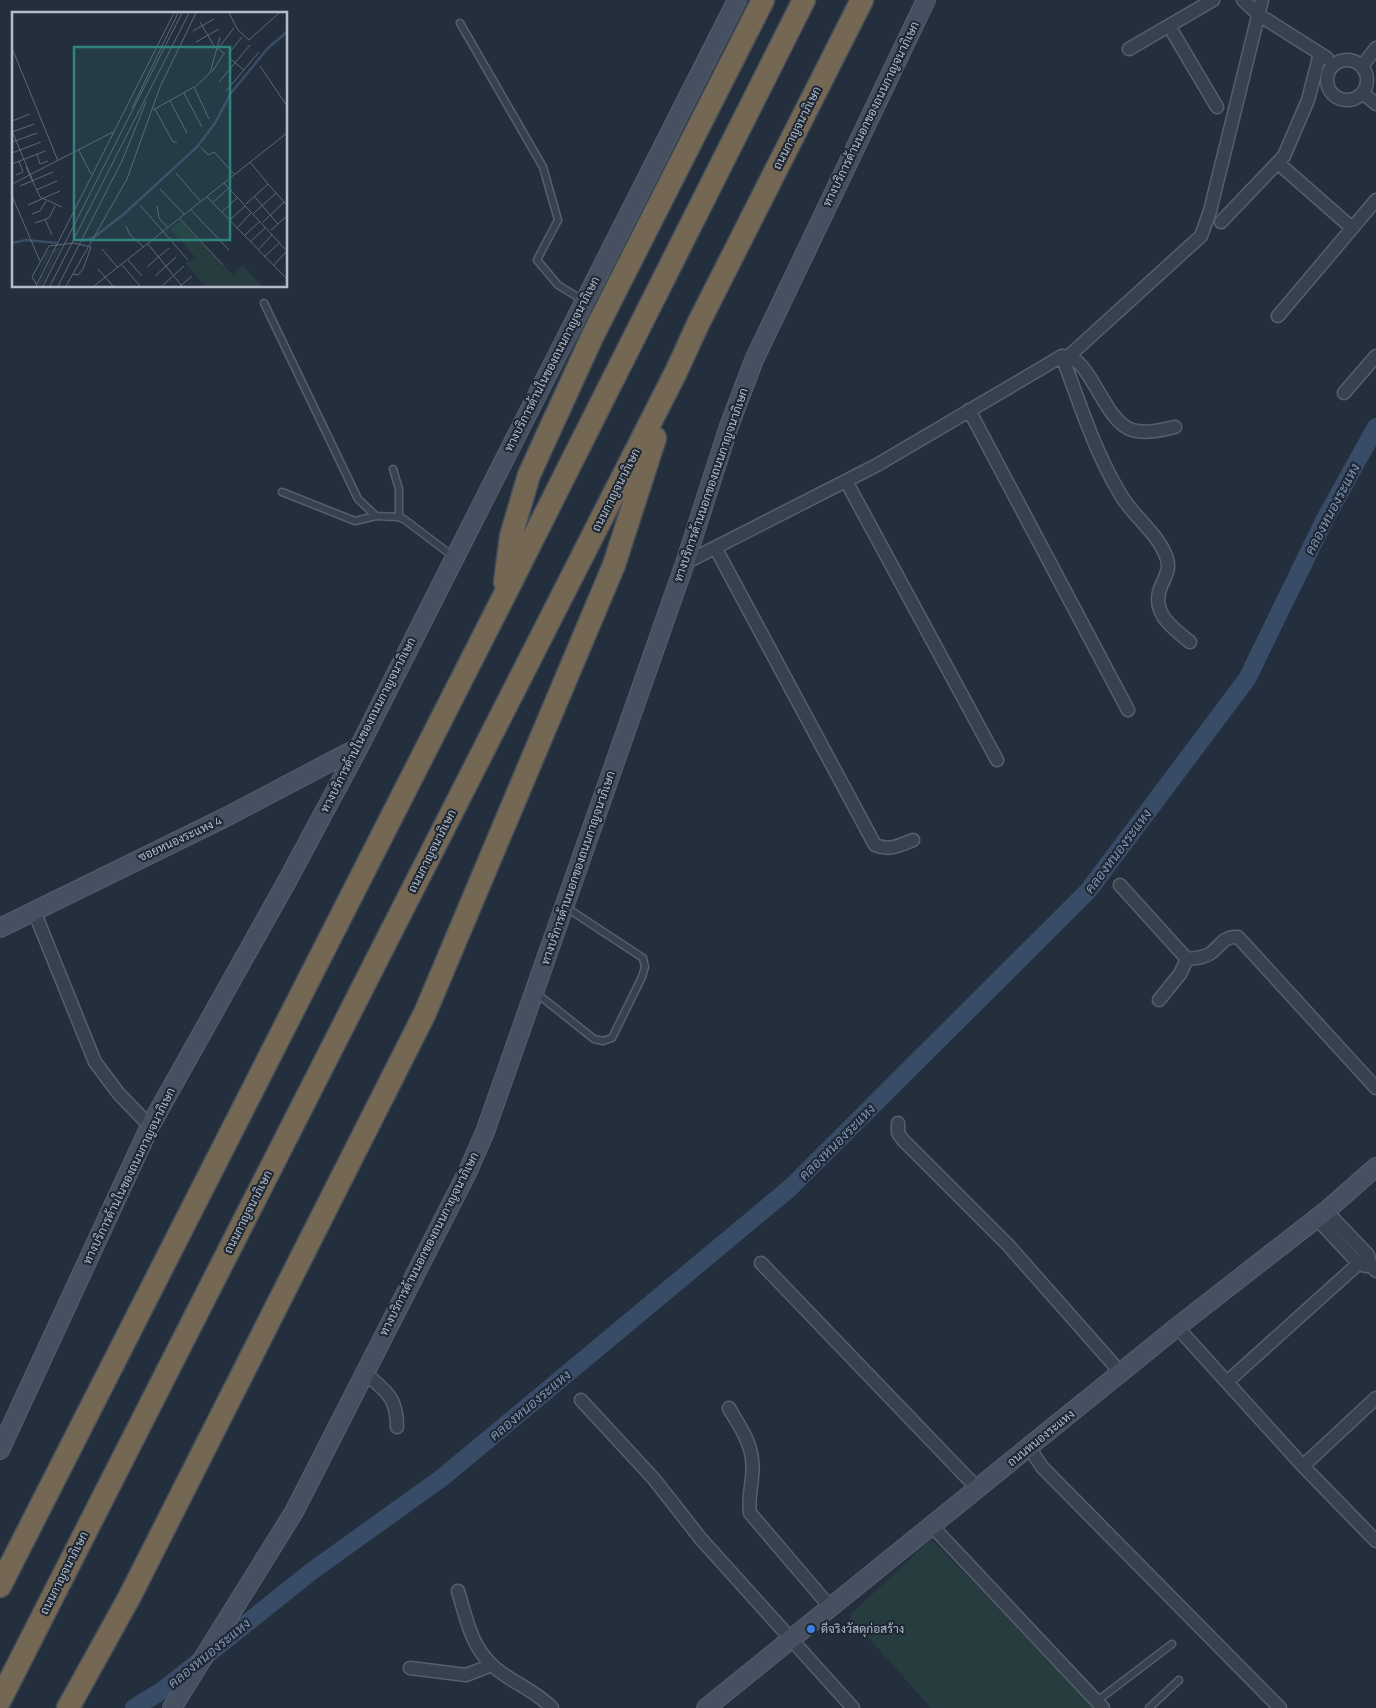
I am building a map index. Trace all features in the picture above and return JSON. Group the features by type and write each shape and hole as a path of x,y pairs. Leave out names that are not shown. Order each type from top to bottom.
{"highway":[{"path":"502,600 511,536 529,475 602,318 763,0"},
{"path":"0,1586 502,600 804,0"},
{"name":"ถนนกาญจนาภิเษก","path":"0,1700 676,372 698,324 862,0"},
{"path":"68,1708 130,1596 425,1014 614,565 676,372"}],"main road":[{"name":"ทางบริการด้านในของถนนกาญจนาภิเษก","path":"0,1450 150,1126 286,883 358,747 737,0"},
{"name":"ทางบริการด้านนอกของถนนกาญจนาภิเษก","path":"172,1708 294,1512 467,1173 485,1132 685,563 729,426 757,352 926,0"},
{"name":"ซอยหนองระแหง 4","path":"0,928 226,817 358,747"},
{"name":"ถนนหนองระแหง","path":"706,1708 1177,1327 1321,1214 1376,1167"}],"street":[{"path":"1129,49 1213,0"},
{"path":"1243,0 1259,15 1335,63"},
{"path":"685,563 716,549 846,481 1066,356 1201,236 1210,211 1262,0"},
{"path":"1169,26 1217,107"},
{"path":"1362,66 1376,48"},
{"path":"1222,222 1284,156 1308,100 1320,54"},
{"path":"1344,60 1354,60 1362,66 1366,74 1367,84 1363,93 1353,100 1341,100 1332,94 1326,84 1327,72 1335,63 1344,60"},
{"path":"1363,93 1376,104"},
{"path":"1278,163 1352,228"},
{"path":"1278,316 1376,200"},
{"path":"1066,356 1083,367 1106,406 1120,422 1132,430 1150,432 1175,427"},
{"path":"1066,356 1100,458 1124,499 1152,534 1168,561 1168,571 1158,593 1158,603 1162,615 1169,625 1190,642"},
{"path":"1344,392 1376,356"},
{"path":"969,410 1128,710"},
{"path":"846,481 997,760"},
{"path":"716,549 875,845 883,849 913,840"},
{"path":"1120,885 1187,959"},
{"path":"34,911 96,1062 119,1094 150,1126"},
{"path":"1187,959 1201,958 1230,937 1238,937 1376,1088"},
{"path":"1159,1000 1180,974 1187,959"},
{"path":"898,1122 898,1133 903,1140 1008,1245 1121,1373"},
{"path":"1227,1382 1368,1264 1321,1214"},
{"path":"761,1262 978,1489"},
{"path":"1177,1327 1303,1466 1375,1539"},
{"path":"364,1372 390,1396 397,1408 397,1427"},
{"path":"1303,1466 1376,1398"},
{"path":"581,1400 654,1479 701,1538 853,1708"},
{"path":"729,1408 746,1436 752,1459 748,1500 750,1514 831,1608"},
{"path":"1030,1447 1042,1467 1280,1708"},
{"path":"932,1526 1100,1705"},
{"path":"458,1591 473,1639 492,1665 540,1696 552,1708"},
{"path":"410,1668 466,1675 492,1665"}],"lane":[{"path":"460,23 543,167 558,220 537,260 558,285 584,301"},
{"path":"264,303 358,500 376,516"},
{"path":"393,469 398,489 398,517"},
{"path":"282,492 355,521 376,516 398,517 454,557"},
{"path":"534,992 594,1038 603,1041 612,1038 645,967 643,958 564,906"},
{"path":"1100,1705 1172,1644"},
{"path":"1149,1708 1179,1680"}],"green space":[{"path":"931,1539 1096,1708 931,1708 849,1616"}],"waterway":[{"name":"คลองหนองระแหง","path":"134,1708 163,1690 312,1571 443,1477 790,1188 1088,891 1247,679 1325,519 1376,427"}],"place":[{"name":"ดีจริงวัสดุก่อสร้าง","path":"811,1629"}]}
